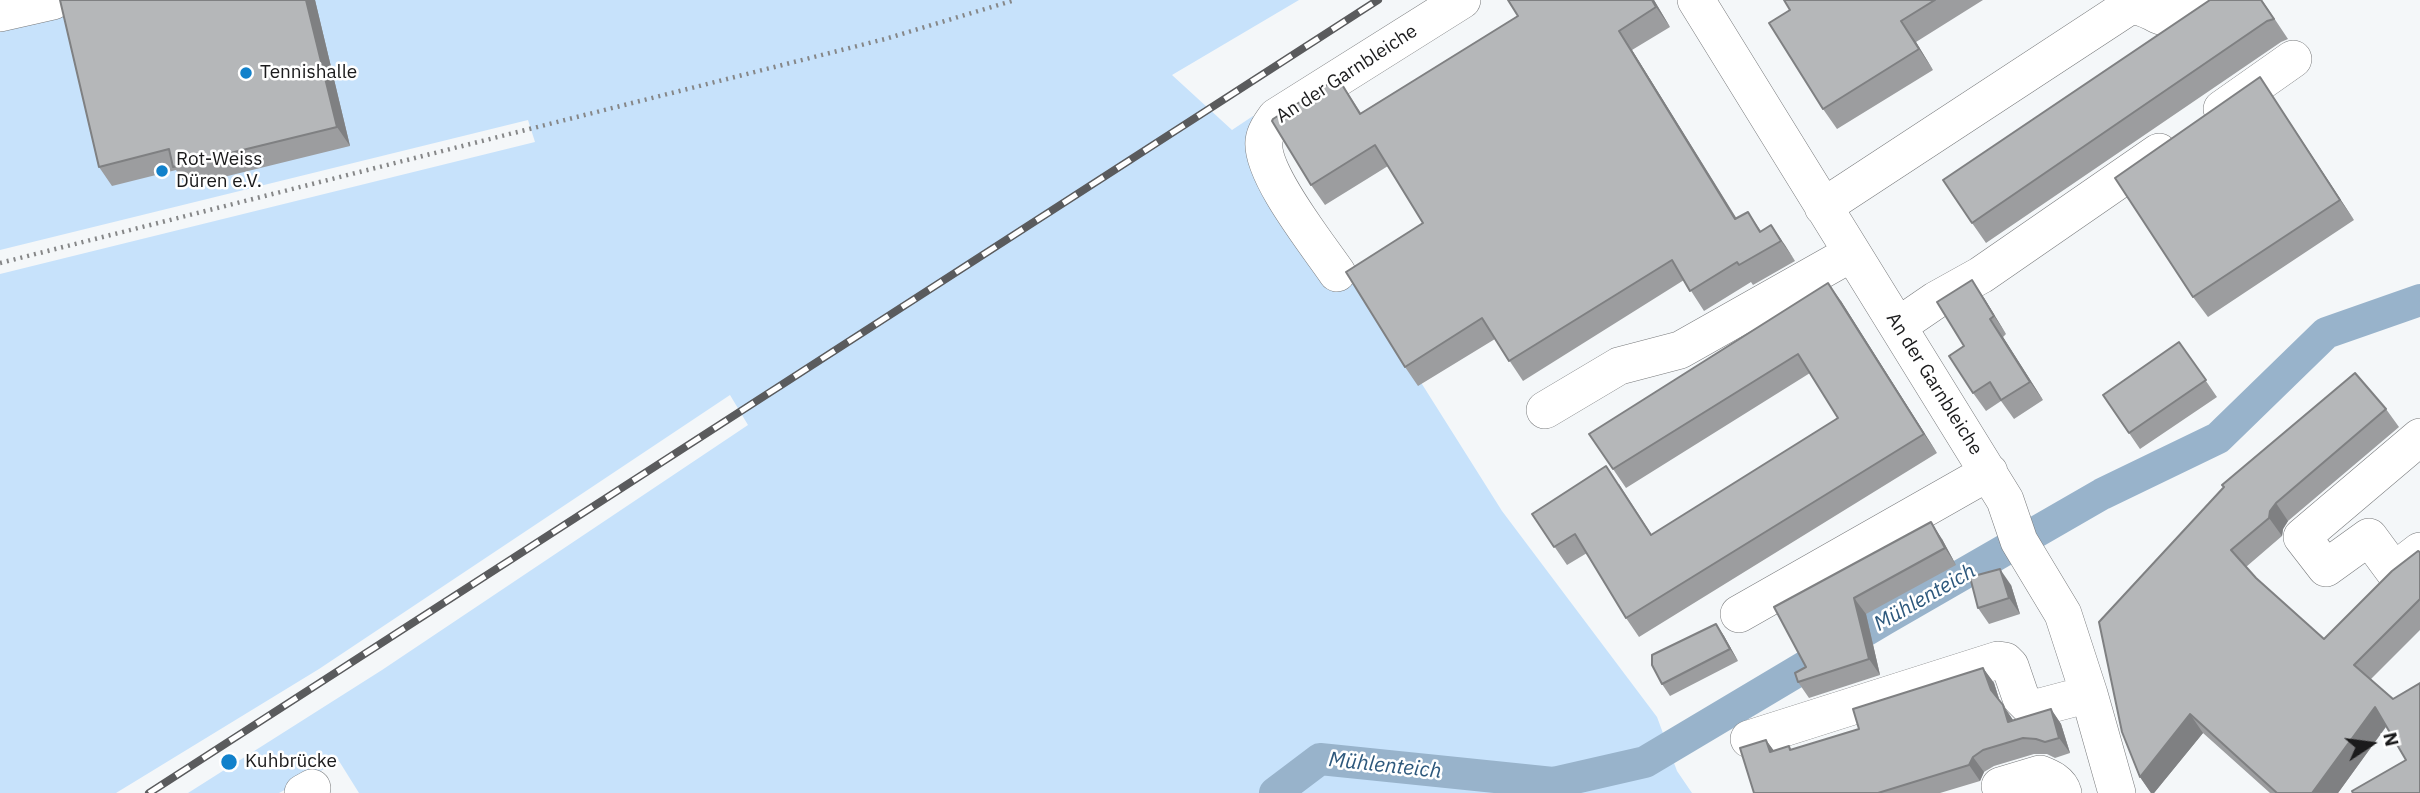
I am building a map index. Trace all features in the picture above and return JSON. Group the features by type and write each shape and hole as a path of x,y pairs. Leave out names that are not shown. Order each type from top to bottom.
{"street":[{"name":"An der Garnbleiche","path":"1338,273 1273,178 1265,151 1264,141 1268,129 1276,117 1462,0"},
{"name":"An der Garnbleiche","path":"1696,0 1997,486 2029,561 2063,614 2117,793"},
{"path":"1823,207 2131,5 2143,6 2165,18 2178,17 2204,0"},
{"path":"0,13 53,1"},
{"path":"1898,326 1936,300 1981,275 2293,59"},
{"path":"1545,410 1619,366 1680,351 1852,253"},
{"path":"2420,437 2302,537 2326,568 2369,537 2394,571 2420,551"},
{"path":"1739,614 1997,486"},
{"path":"1749,738 1998,660 2005,661 2010,666 2021,698 2029,706 2040,708 2089,694"},
{"path":"2000,786 2040,774 2053,780 2063,793"}],"path":[{"path":"0,263 885,39 1015,0"}],"shaded area":[{"path":"0,0 1299,0 1172,75 1232,130 1253,116 1502,511 1657,717 1677,771 1692,793 359,793 339,761 279,793 188,793 382,670 748,425 730,395 319,669 116,793 0,793 0,274 535,142 528,120 0,250"}],"building":[{"name":"Tennishalle","path":"60,0 306,0 337,127 173,167 169,149 99,167"},
{"path":"1508,0 1652,0 1656,7 1619,31 1735,219 1748,212 1760,232 1771,225 1781,241 1739,265 1737,262 1690,291 1672,260 1509,361 1482,318 1405,367 1346,272 1423,223 1375,145 1311,185 1272,121 1338,78 1360,114 1518,16"},
{"path":"1784,0 1935,0 1901,21 1919,49 1823,109 1769,23 1790,10"},
{"path":"2210,0 2261,0 2274,19 2267,21 1972,223 1943,180"},
{"path":"2260,77 2340,200 2193,297 2115,178"},
{"path":"1972,280 1994,316 1990,319 2030,382 2001,400 1990,382 1973,393 1949,356 1964,346 1937,302"},
{"path":"1828,283 1924,434 1626,618 1575,534 1554,547 1532,514 1606,466 1651,535 1838,418 1798,354 1613,469 1589,434"},
{"path":"2179,342 2206,380 2129,433 2103,395"},
{"path":"2355,373 2386,409 2276,503 2269,518 2231,550 2256,578 2324,639 2392,571 2420,552 2420,599 2354,665 2393,699 2420,683 2420,793 2353,793 2352,791 2406,760 2375,707 2312,793 2277,793 2190,714 2140,777 2122,732 2099,622 2224,487 2222,485"},
{"path":"1931,522 1945,548 1854,598 1869,659 1798,682 1795,673 1806,667 1774,607"},
{"path":"2000,569 2009,598 1978,608 1970,577"},
{"path":"1716,624 1730,649 1662,684 1652,665 1652,655"},
{"path":"1983,668 1991,690 2003,705 2008,722 2051,709 2059,738 2045,742 2023,738 1983,750 1973,757 1969,765 1878,793 1754,793 1740,748 1766,740 1770,752 1789,746 1790,750 1859,729 1853,709"}],"waterway":[{"name":"Mühlenteich","path":"1275,793 1320,759 1553,783 1645,762 2102,494 2218,438 2326,333 2420,300"}],"railway":[{"path":"149,793 1378,0"}],"place":[{"name":"Tennishalle","path":"246,73"},
{"name":"Rot-Weiss Düren e.V.","path":"162,171"},
{"name":"Kuhbrücke","path":"229,762"}]}
